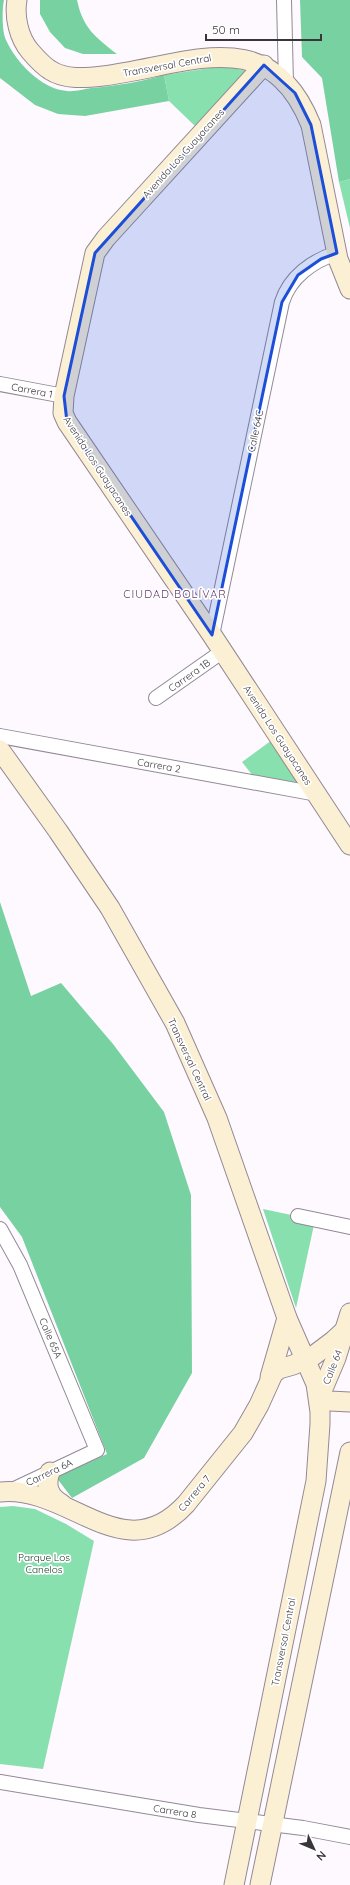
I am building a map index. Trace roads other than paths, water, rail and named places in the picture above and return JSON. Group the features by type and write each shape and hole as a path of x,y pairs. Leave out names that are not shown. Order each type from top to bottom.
{"main road":[{"name":"Transversal Central","path":"17,0 17,22 22,38 27,47 37,60 51,71 65,76 79,78 112,75 215,56 245,60 264,65 286,83 304,107 311,125 337,253 350,289"},
{"name":"Avenida Los Guayacanes","path":"264,65 106,238 95,253 64,396 64,413 67,422 223,651 350,845"},
{"name":"Transversal Central","path":"0,750 54,824 110,908 175,1023 217,1118 287,1318 308,1366 319,1398 320,1424 316,1481 234,1885"},
{"name":"Carrera 7","path":"4,1492 36,1496 63,1505 118,1529 139,1530 162,1524 176,1514 186,1504 243,1434 278,1372 287,1318"},
{"path":"278,1372 308,1366 348,1321"},
{"name":"Calle 64","path":"319,1398 336,1358 348,1321"},
{"path":"319,1398 330,1401 350,1402"},
{"path":"260,1885 350,1452"},
{"path":"50,1472 48,1480 49,1491 56,1501 63,1505"}],"street":[{"path":"284,0 286,83"},
{"name":"Calle 64C","path":"212,635 283,298 289,286 308,267 321,259 337,253"},
{"name":"Carrera 1","path":"0,384 64,396"},
{"name":"Carrera 1B","path":"156,698 223,651"},
{"name":"Carrera 2","path":"0,736 317,794"},
{"path":"298,1216 350,1227"},
{"name":"Calle 65A","path":"0,1229 20,1265 98,1450"},
{"name":"Carrera 6A","path":"4,1492 98,1450"},
{"name":"Carrera 8","path":"0,1782 199,1815 303,1828 350,1837"}],"district":[{"name":"CIUDAD BOLÍVAR","path":"175,594"}],"park label":[{"name":"Parque Los Canelos","path":"44,1562"}]}
